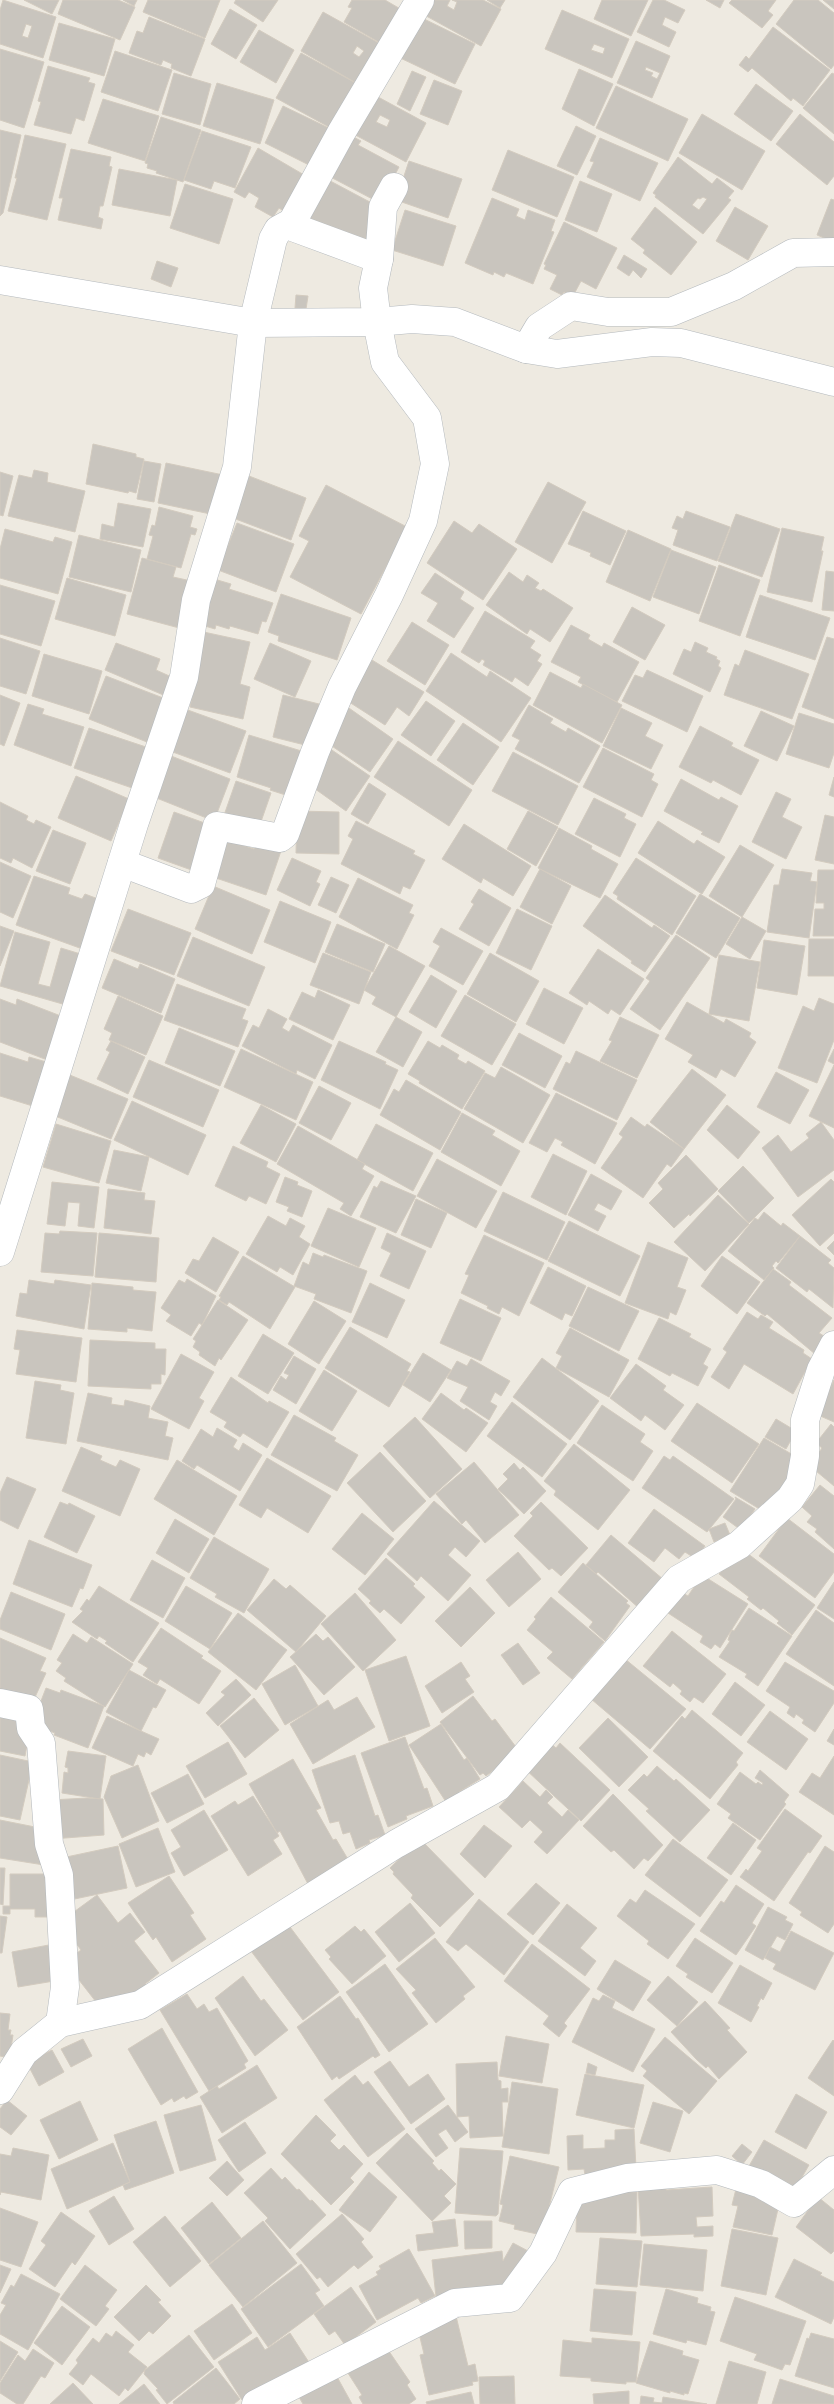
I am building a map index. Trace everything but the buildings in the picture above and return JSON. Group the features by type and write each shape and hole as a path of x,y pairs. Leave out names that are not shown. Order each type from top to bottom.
{"street":[{"path":"290,226 341,133 420,0"},
{"path":"122,864 191,889 200,884 217,826 280,838 289,828 315,752 342,687 389,595 422,520 435,464 428,418 385,362 372,288 379,259 383,207 394,187"},
{"path":"0,1252 122,864 184,677 196,600 237,467 253,323 273,239 278,230 287,225 379,259"},
{"path":"526,349 539,327 571,306 608,312 671,312 734,286 793,253 834,252"},
{"path":"0,280 253,323 377,322 412,319 455,322 526,349 557,354 652,342 681,343 834,382"},
{"path":"0,2090 24,2052 60,2022 140,2005 396,1844 498,1787 679,1579 738,1545 790,1499 800,1484 805,1456 805,1420 820,1370 834,1345"},
{"path":"0,1703 29,1709 31,1728 41,1743 49,1844 59,1875 65,1987 60,2022"},
{"path":"256,2404 455,2303 510,2298 543,2253 572,2192 627,2178 717,2170 761,2184 794,2203 834,2170"}]}
